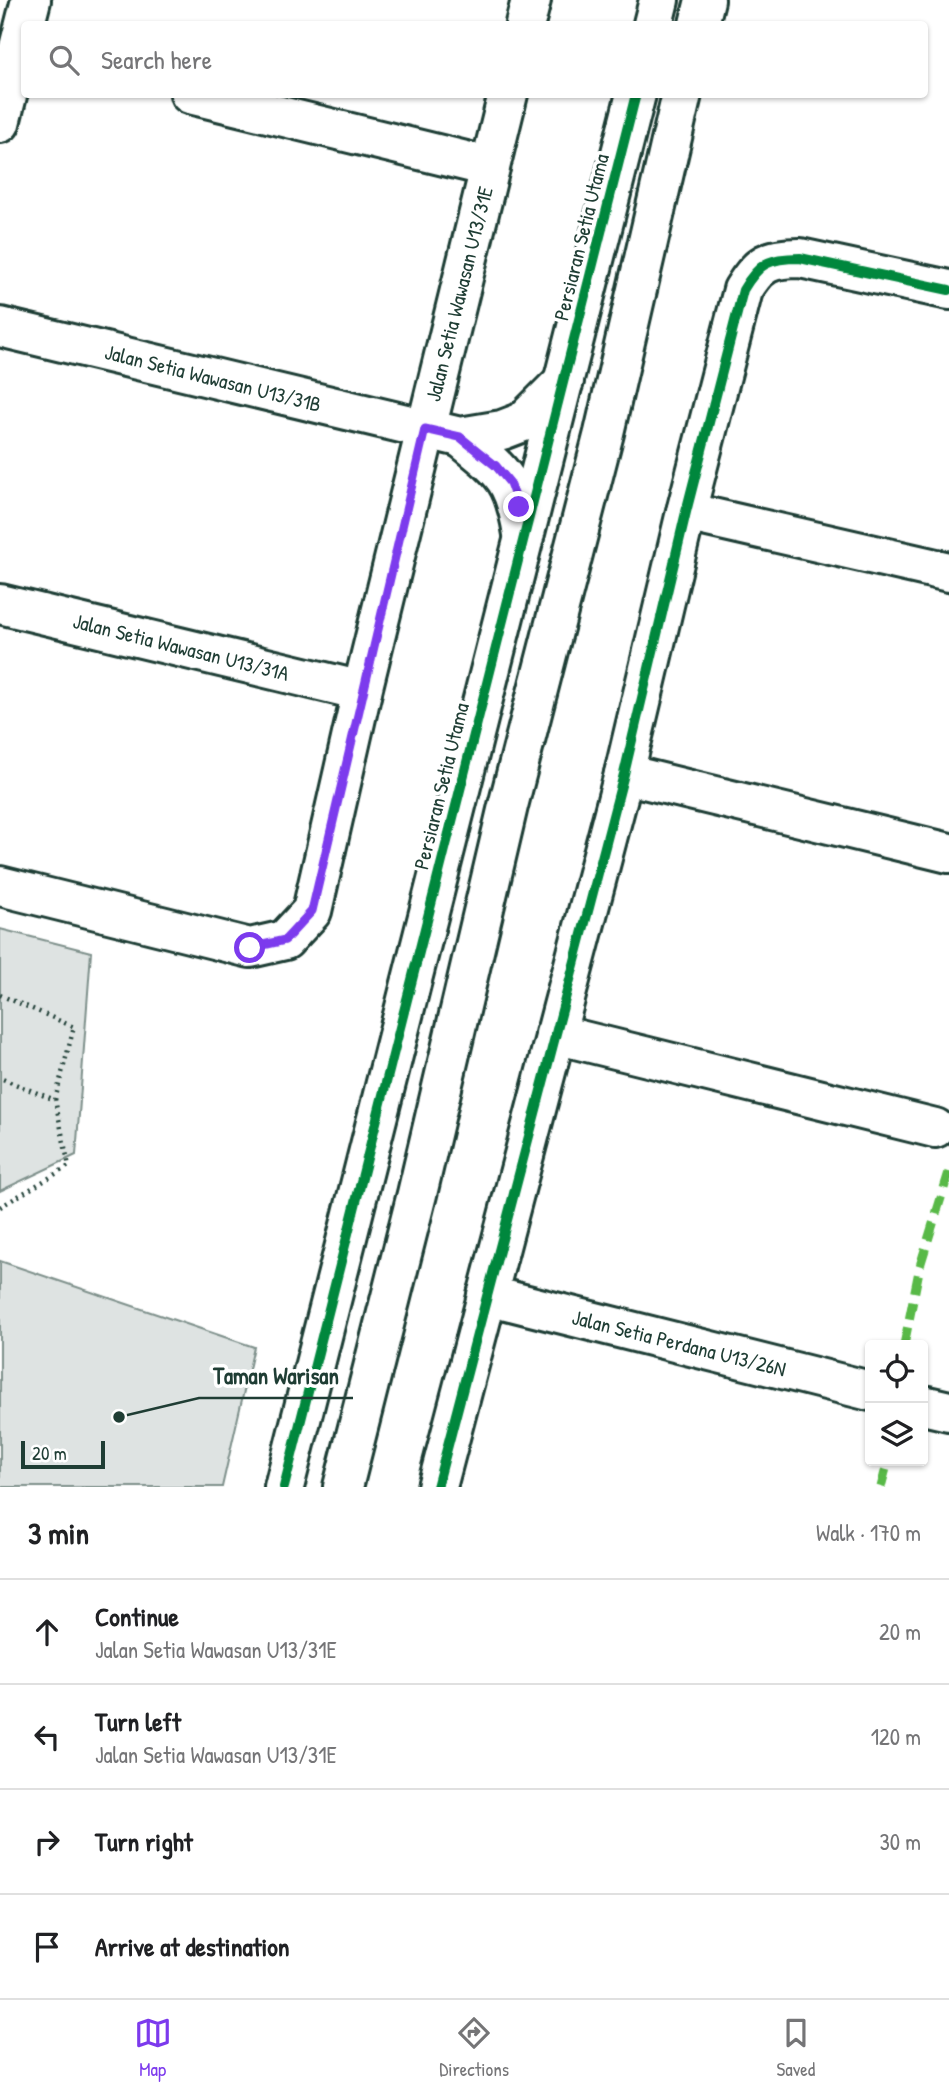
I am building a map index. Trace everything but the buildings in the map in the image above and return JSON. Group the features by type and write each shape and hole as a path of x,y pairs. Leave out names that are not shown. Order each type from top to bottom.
{"street":[{"path":"24,21 31,0"},
{"path":"526,21 531,0"},
{"path":"654,21 659,0"},
{"path":"700,21 705,0"},
{"path":"0,123 21,31"},
{"path":"206,98 490,167"},
{"name":"Jalan Setia Wawasan U13/31E","path":"0,886 250,948 285,940 312,911 362,691 443,433 490,167 507,98"},
{"name":"Persiaran Setia Utama","path":"284,1487 635,98"},
{"path":"343,1487 417,1194 508,806 604,433 681,98"},
{"path":"437,1487 624,774 686,512 743,290 751,276 764,263 780,258 800,258 949,290"},
{"name":"Jalan Setia Wawasan U13/31B","path":"0,327 443,433"},
{"path":"443,433 502,430 523,422 565,380"},
{"path":"443,433 496,466 510,483 519,507 524,542"},
{"path":"686,512 949,572"},
{"name":"Jalan Setia Wawasan U13/31A","path":"0,604 362,691"},
{"path":"624,774 949,853"},
{"path":"555,1034 935,1128"},
{"name":"Jalan Setia Perdana U13/26N","path":"487,1295 865,1390"},
{"path":"928,1406 949,1411"}],"path":[{"path":"0,995 74,1027 55,1100 69,1167 0,1207"},
{"path":"0,1077 55,1100"}],"shaded area":[{"path":"0,929 91,952 76,1155 0,1191"},
{"path":"0,1261 254,1347 222,1487 0,1487"}],"marked path":[{"path":"905,1340 920,1266 949,1172"},
{"path":"881,1487 887,1466"}],"cycle path":[{"path":"284,1487 635,98"},
{"path":"437,1487 624,774 686,512 743,290 754,274 766,264 780,259 800,258 949,290"}],"place":[{"name":"Taman Warisan","path":"119,1417"}],"route":[{"path":"250,948 285,940 312,911 425,429 460,437 496,466 510,483 519,507"}]}
